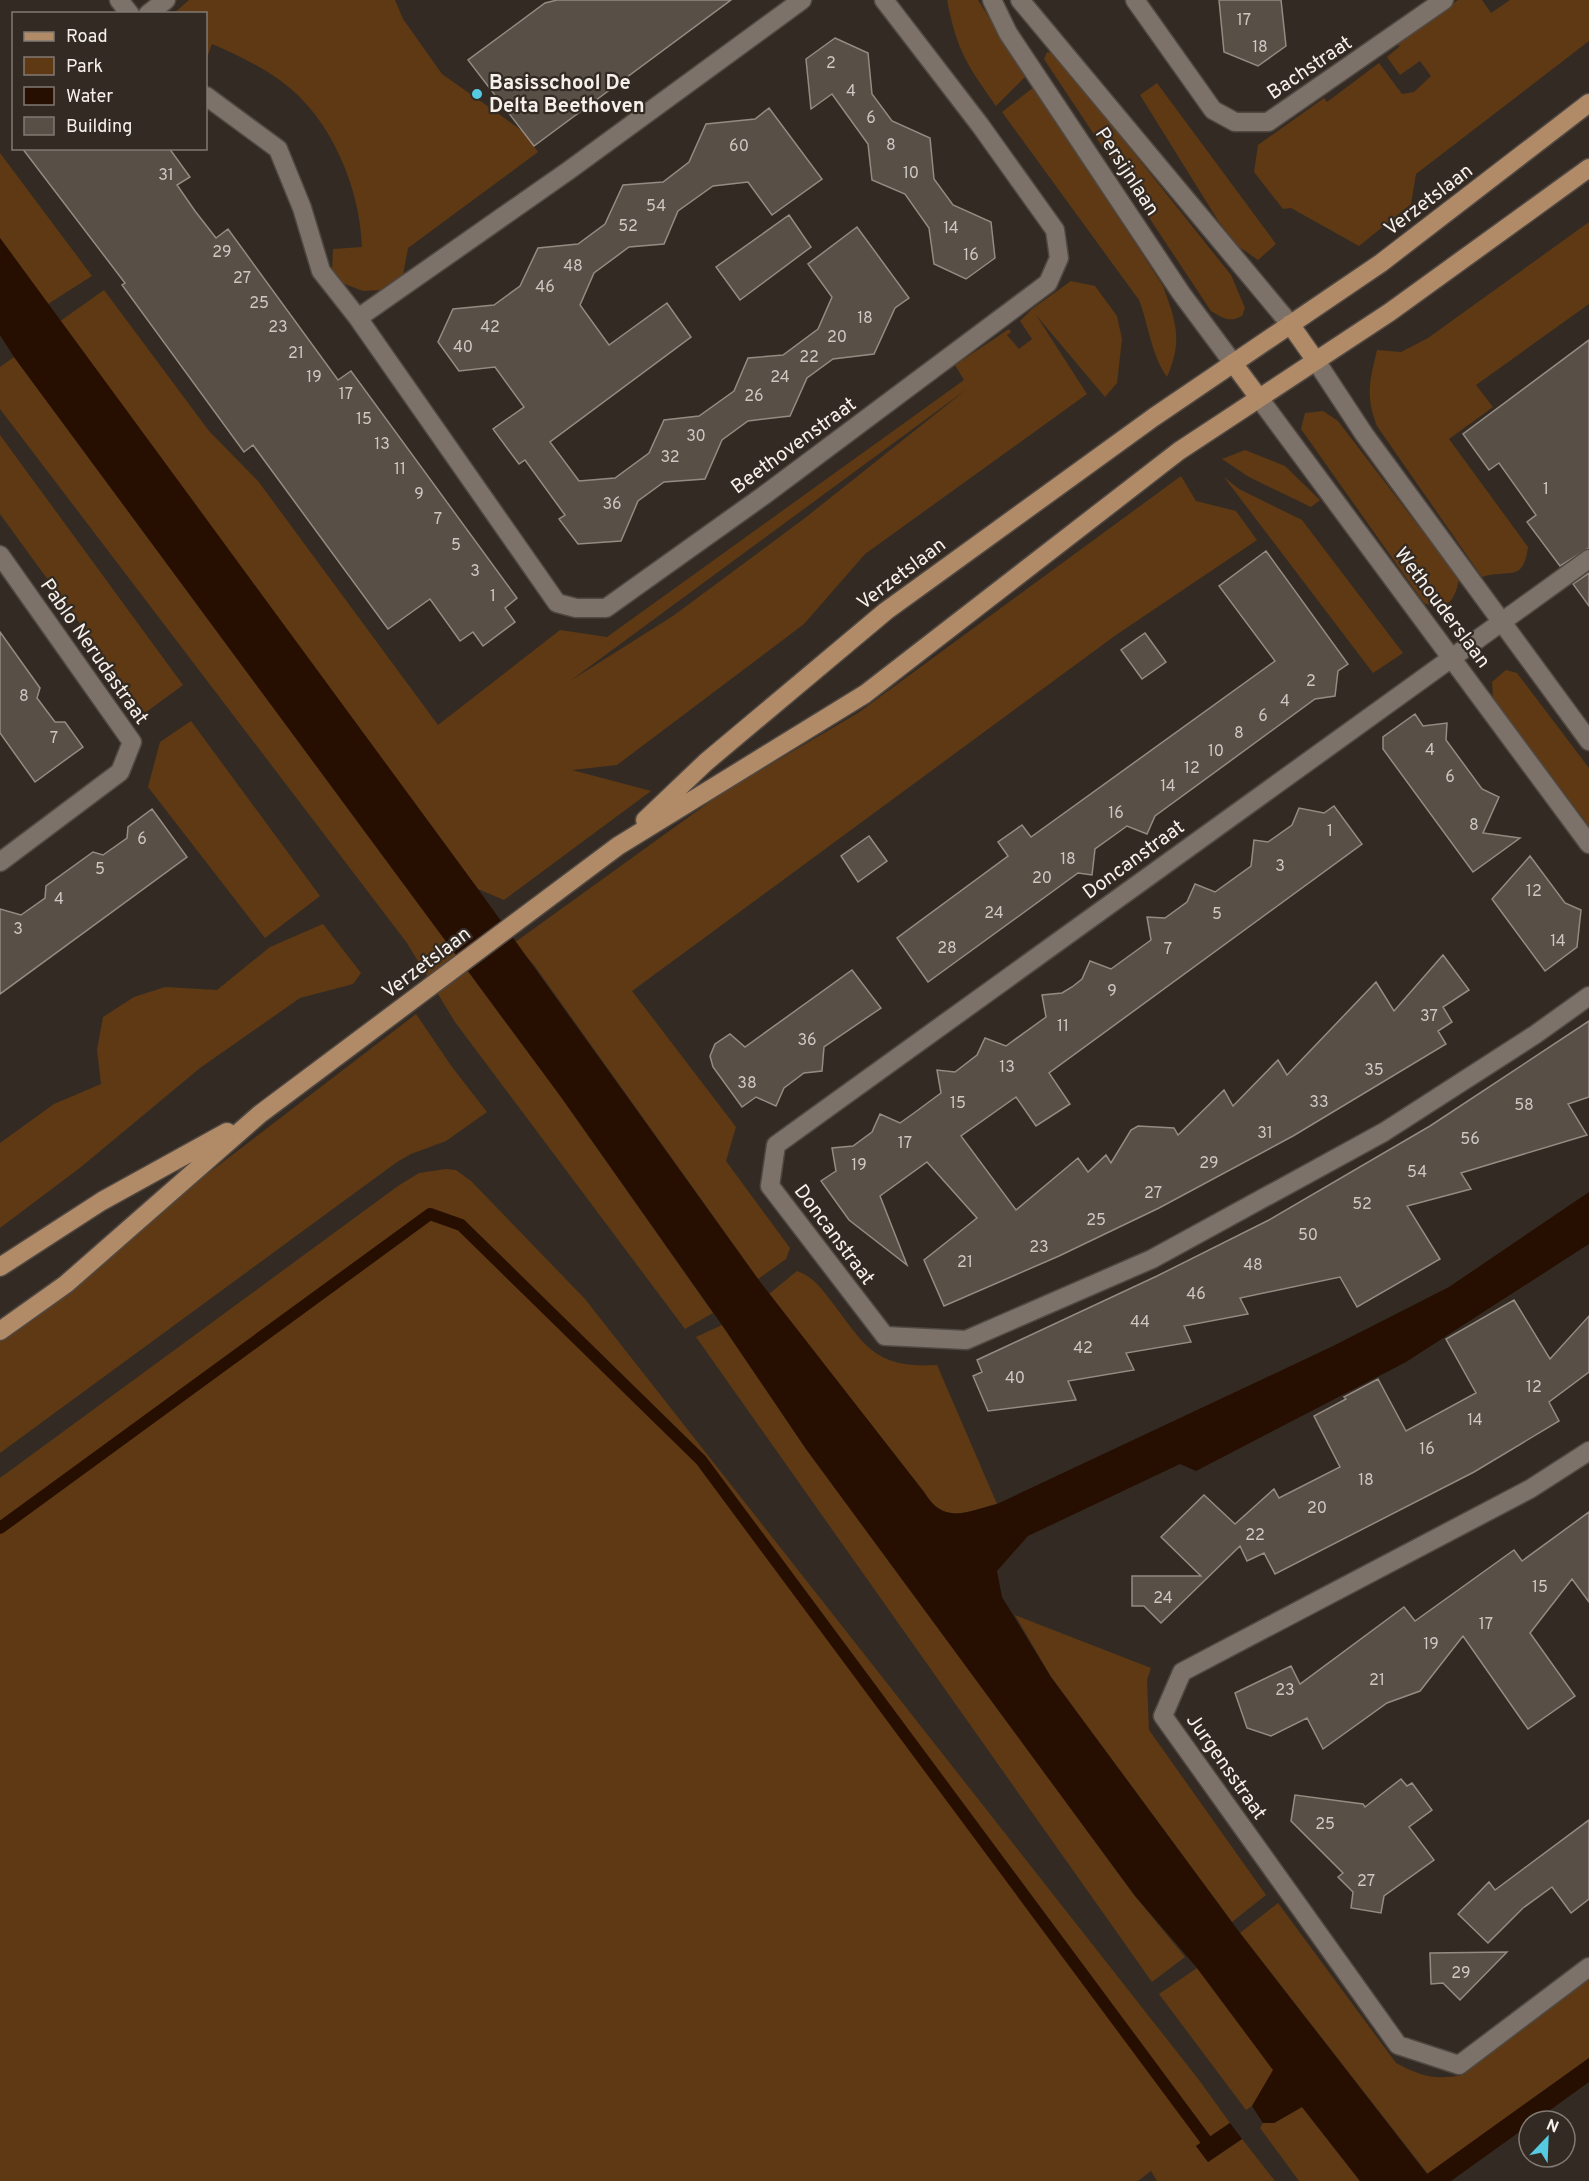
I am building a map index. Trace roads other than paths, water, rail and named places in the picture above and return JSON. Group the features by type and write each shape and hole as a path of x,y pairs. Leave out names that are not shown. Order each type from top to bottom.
{"main road":[{"name":"Verzetslaan","path":"618,846 706,762 886,611 1154,417 1381,262 1589,103"},
{"name":"Verzetslaan","path":"0,1331 66,1284 260,1114 618,846 865,694 1179,451 1390,312 1589,168"},
{"path":"1290,324 1316,361"},
{"path":"1233,363 1259,398"},
{"name":"Verzetslaan","path":"0,1267 102,1201 260,1114"}],"street":[{"path":"119,0 128,12"},
{"path":"151,12 166,0"},
{"path":"358,318 568,171 802,0"},
{"name":"Beethovenstraat","path":"207,97 278,149 302,208 321,271 358,318 557,603 576,608 606,608 763,496 1048,283 1059,258 1056,230 980,125 884,0"},
{"name":"Persijnlaan","path":"992,0 1008,33 1181,292 1233,363"},
{"name":"Persijnlaan","path":"1020,0 1290,324"},
{"name":"Bachstraat","path":"1135,0 1213,110 1235,122 1268,122 1444,0"},
{"name":"Wethouderslaan","path":"1316,361 1364,434 1589,741"},
{"name":"Wethouderslaan","path":"1259,398 1589,844"},
{"name":"Pablo Nerudastraat","path":"0,555 132,741 120,772 0,862"},
{"name":"Doncanstraat","path":"1589,559 1561,582 1501,620 1453,658 776,1145 770,1186 885,1336 966,1340 1152,1259 1384,1132 1536,1034 1589,996"},
{"name":"Jurgensstraat","path":"1589,1451 1530,1489 1182,1672 1163,1716 1398,2045 1459,2065 1589,1967"}],"water":[{"path":"0,238 478,889 758,1279 939,1509 956,1513 997,1504 1333,1346 1449,1287 1589,1192 1589,1244 1406,1362 1196,1471 1180,1464 1028,1536 997,1571 1002,1597 1051,1677 1240,1933 1427,2174 1517,2110 1517,2134 1451,2181 1360,2181 1302,2107 1274,2123 1263,2123 1252,2106 1273,2070 1197,1968 1135,1896 806,1449 722,1325 561,1097 0,335"},
{"path":"1589,2058 1589,2082 1552,2109 1518,2109"},
{"path":"1230,2123 1242,2139 1208,2162 1196,2146"}],"waterway":[{"path":"0,1528 430,1214 461,1225 701,1460 1211,2147"}],"place":[{"name":"Basisschool De Delta Beethoven","path":"477,94"}]}
